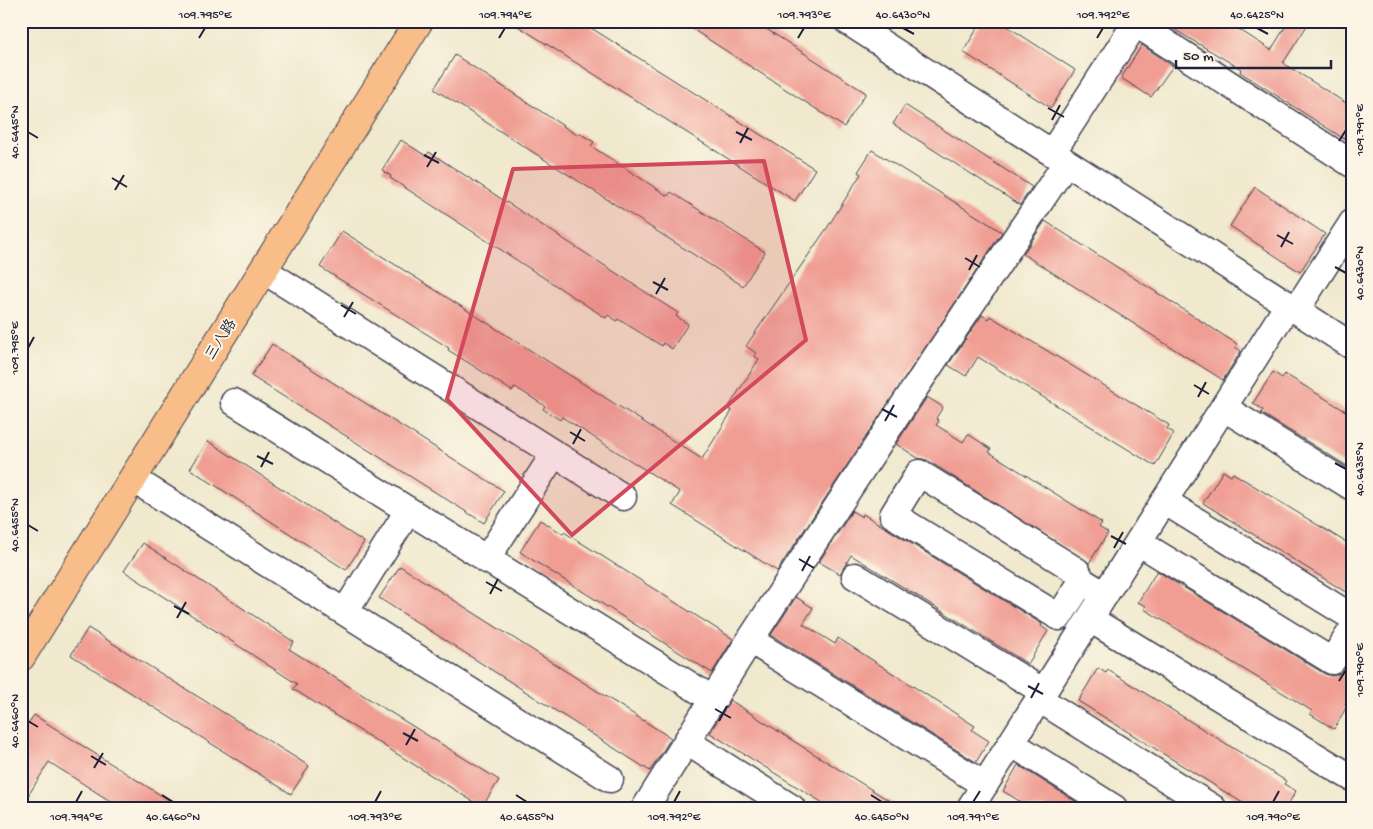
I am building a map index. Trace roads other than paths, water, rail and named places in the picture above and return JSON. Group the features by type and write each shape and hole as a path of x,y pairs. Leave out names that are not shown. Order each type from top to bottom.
{"main road":[{"name":"三八路","path":"21,657 419,21"}],"street":[{"path":"847,21 1352,346"},
{"path":"646,808 750,640 907,400 1059,158 1135,22 1352,164"},
{"path":"970,808 1224,408 1352,223"},
{"path":"263,270 622,497"},
{"path":"234,402 714,700"},
{"path":"1224,408 1352,487"},
{"path":"486,560 554,454"},
{"path":"1082,581 1059,617 893,515 919,473 1077,571 1082,581 1105,595"},
{"path":"133,478 610,779"},
{"path":"1164,501 1352,617"},
{"path":"345,612 408,511"},
{"path":"1138,542 1332,661 1352,630"},
{"path":"855,576 1213,808"},
{"path":"1090,618 1352,778"},
{"path":"750,640 985,785"},
{"path":"687,742 792,808"},
{"path":"1011,743 1114,808"}]}
